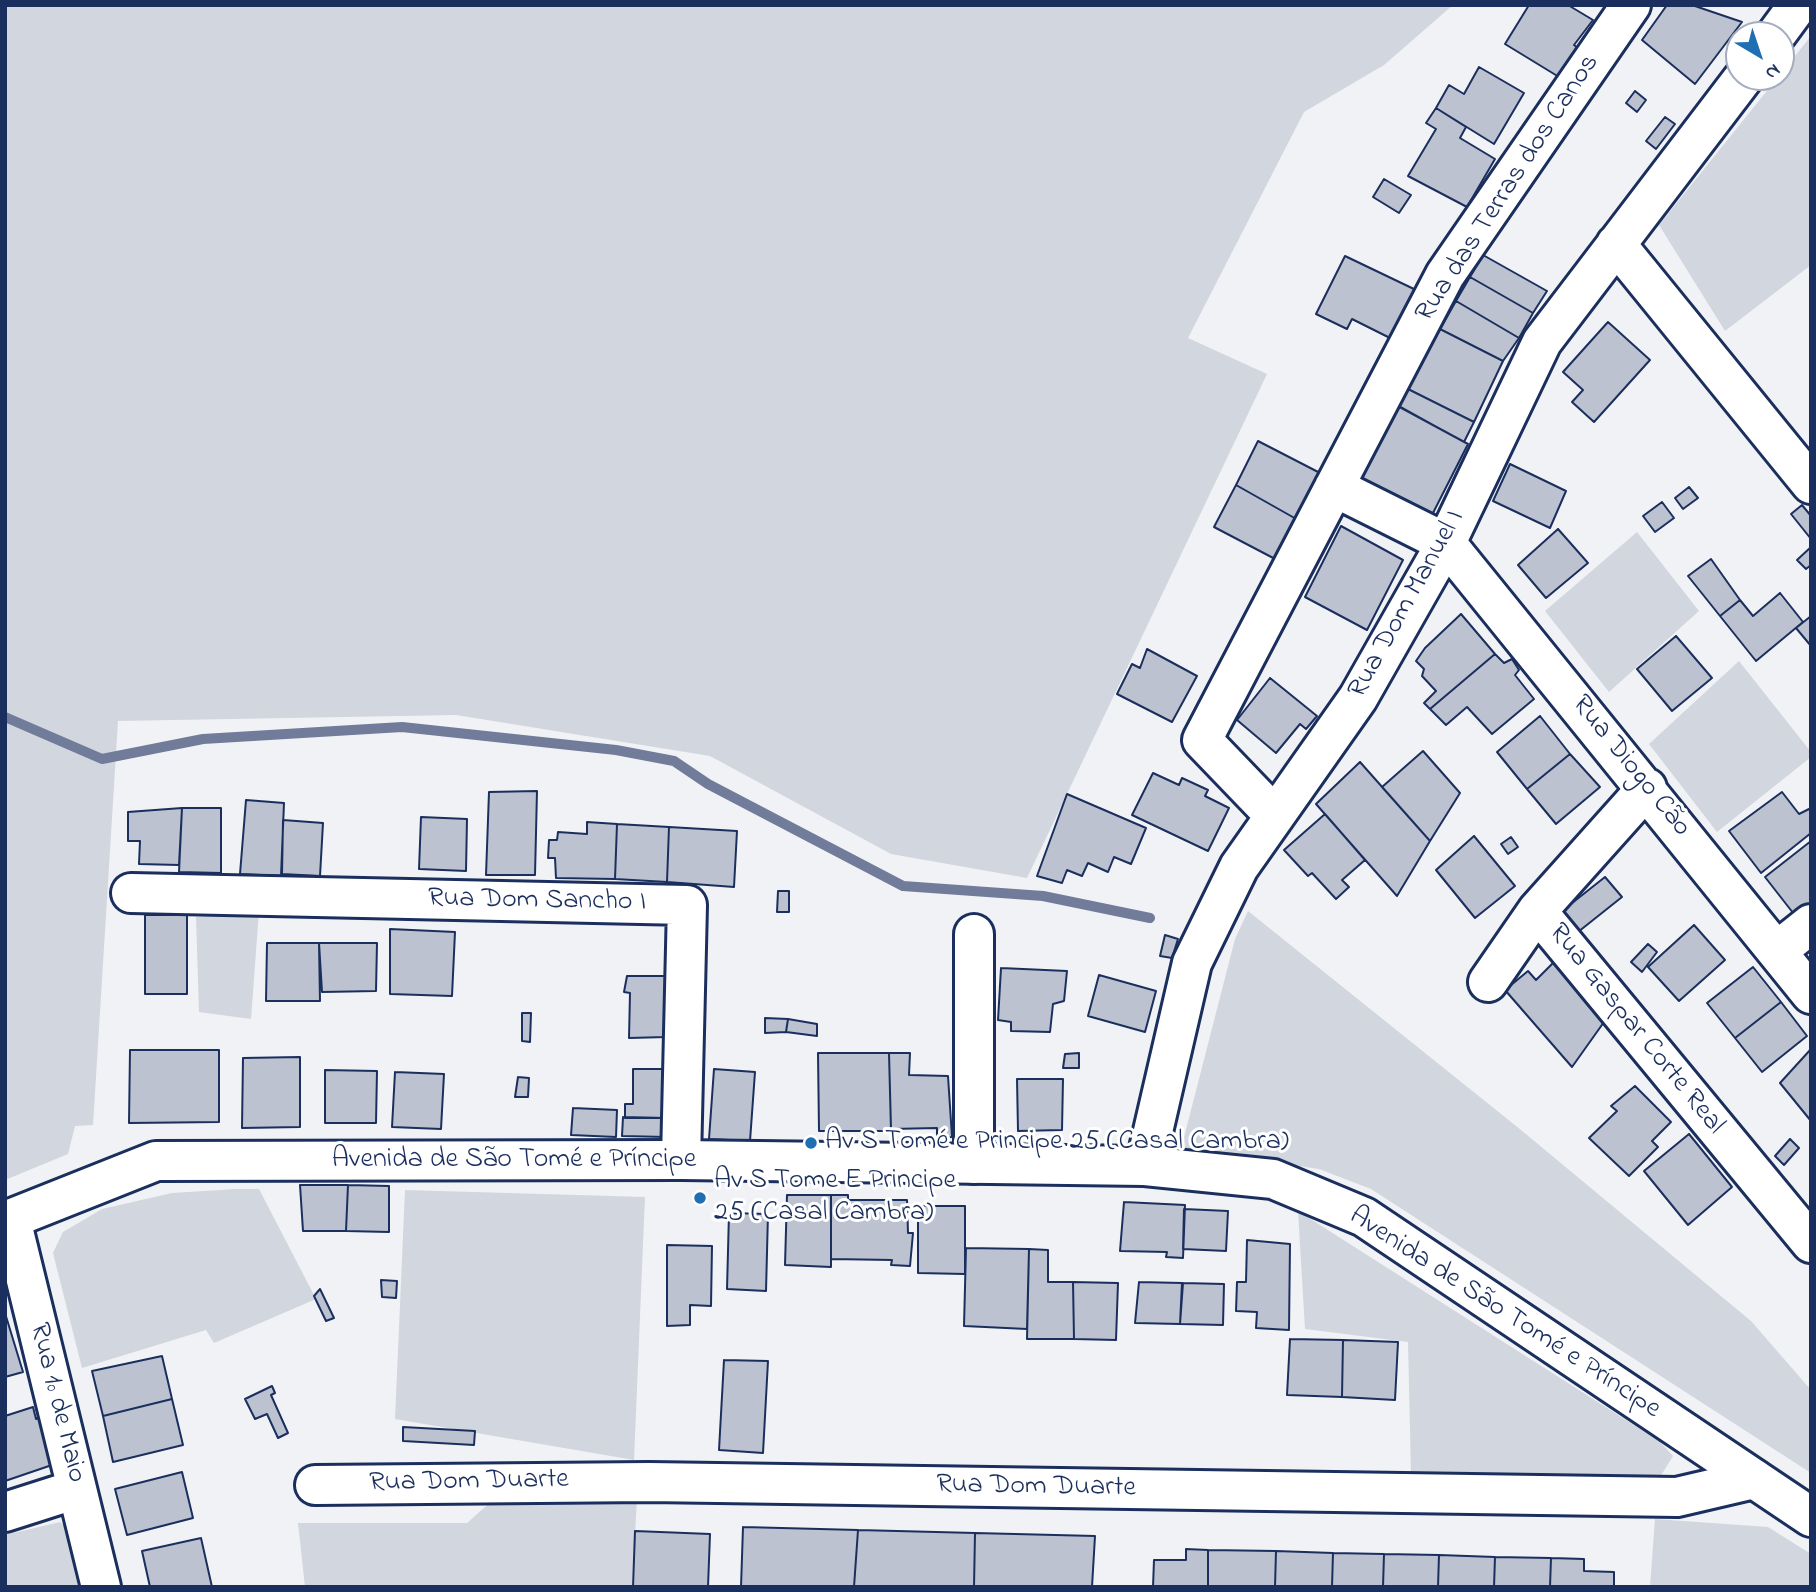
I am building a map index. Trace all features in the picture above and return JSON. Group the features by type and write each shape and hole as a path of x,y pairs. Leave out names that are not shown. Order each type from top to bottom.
{"street":[{"name":"Rua das Terras dos Canos","path":"1275,816 1202,740 1446,275 1631,5"},
{"name":"Rua Dom Manuel I","path":"1145,1166 1192,963 1239,867 1358,698 1446,543 1542,342 1733,91"},
{"path":"1616,244 1811,484"},
{"path":"1335,487 1446,543"},
{"name":"Rua Diogo Cão","path":"1446,543 1647,788 1811,994"},
{"name":"Rua Gaspar Corte Real","path":"1647,788 1537,911 1811,1243"},
{"name":"Rua Dom Sancho I","path":"131,893 687,905 681,1160"},
{"path":"1488,982 1537,911"},
{"path":"1777,951 1811,924"},
{"path":"974,934 974,1164"},
{"name":"Avenida de São Tomé e Príncipe","path":"8,1220 156,1161 681,1160 1145,1166 1273,1179 1364,1217 1811,1517"},
{"name":"Rua 1º de Maio","path":"8,1220 101,1587"},
{"name":"Rua Dom Duarte","path":"315,1485 649,1482 1676,1497 1754,1479"},
{"path":"5,1512 77,1489"}],"shaded area":[{"path":"5,5 1453,5 1384,65 1304,112 1188,338 1267,374 1027,878 891,854 710,756 456,715 118,721 93,1125 75,1126 68,1154 5,1180"},
{"path":"1811,36 1811,265 1725,331 1659,225 1767,91 1795,91 1795,56"},
{"path":"1637,532 1699,611 1609,692 1545,611"},
{"path":"1739,661 1811,752 1811,757 1717,832 1649,744"},
{"path":"259,911 251,1019 199,1012 196,917"},
{"path":"1248,911 1521,1130 1751,1321 1811,1390 1811,1473 1371,1189 1319,1169 1181,1149 1235,939"},
{"path":"259,1189 316,1299 214,1343 206,1330 82,1368 53,1253 63,1232 102,1209 172,1193"},
{"path":"405,1190 645,1197 634,1460 395,1419"},
{"path":"1298,1211 1659,1441 1673,1456 1660,1477 1411,1474 1408,1342 1305,1329"},
{"path":"494,1499 637,1499 632,1587 305,1587 298,1523 467,1523"},
{"path":"1655,1519 1768,1527 1811,1554 1811,1587 1650,1587"},
{"path":"60,1522 73,1533 88,1587 6,1587 5,1535"}],"building":[{"path":"1529,5 1568,5 1593,20 1574,45 1578,48 1559,77 1505,44"},
{"path":"1667,5 1692,5 1739,21 1725,21 1725,44 1695,84 1642,40"},
{"path":"1479,67 1524,93 1494,144 1436,108 1449,85 1464,94"},
{"path":"1635,91 1646,100 1637,112 1626,103"},
{"path":"1436,108 1466,127 1460,138 1495,159 1467,207 1408,176 1436,129 1426,123"},
{"path":"1665,117 1675,124 1656,149 1646,141"},
{"path":"1384,179 1411,195 1399,213 1373,197"},
{"path":"1483,255 1547,291 1533,313 1470,277"},
{"path":"1345,256 1416,290 1392,339 1352,319 1347,329 1316,314"},
{"path":"1470,277 1533,313 1519,338 1456,301"},
{"path":"1456,301 1519,338 1503,361 1440,329"},
{"path":"1608,322 1650,360 1594,422 1572,402 1583,390 1563,372"},
{"path":"1440,329 1503,361 1474,422 1408,389"},
{"path":"1408,389 1474,422 1464,442 1399,406"},
{"path":"1394,404 1468,444 1432,515 1361,481"},
{"path":"1258,441 1322,474 1298,520 1236,485"},
{"path":"1510,464 1566,491 1550,528 1493,501"},
{"path":"1236,485 1298,520 1277,560 1214,527"},
{"path":"1689,487 1698,498 1683,509 1675,498"},
{"path":"1662,502 1674,518 1655,532 1643,516"},
{"path":"1802,505 1811,516 1811,539 1791,514"},
{"path":"1341,526 1403,560 1367,630 1305,597"},
{"path":"1558,529 1588,563 1546,598 1518,565"},
{"path":"1811,547 1811,565 1806,569 1797,560"},
{"path":"1711,559 1740,600 1720,616 1688,576"},
{"path":"1780,593 1803,622 1756,661 1720,616 1740,600 1753,616"},
{"path":"1461,614 1495,654 1430,709 1424,703 1436,691 1422,676 1424,669 1416,661 1425,648"},
{"path":"1811,616 1811,646 1796,628"},
{"path":"1676,636 1712,678 1672,711 1637,669"},
{"path":"1147,649 1197,676 1172,722 1117,694 1132,664 1140,668"},
{"path":"1495,654 1504,663 1512,659 1519,670 1515,675 1534,699 1492,734 1467,707 1446,725 1430,709"},
{"path":"1270,678 1317,716 1306,729 1300,724 1276,753 1237,720"},
{"path":"1540,716 1570,754 1527,789 1497,752"},
{"path":"1423,751 1460,793 1430,841 1382,787"},
{"path":"1570,754 1600,787 1556,824 1527,789"},
{"path":"1360,762 1430,841 1397,896 1316,804"},
{"path":"1153,773 1179,785 1182,778 1208,790 1205,796 1229,808 1208,851 1132,815"},
{"path":"537,791 535,875 486,875 489,792"},
{"path":"1782,792 1799,814 1809,809 1811,811 1811,833 1761,873 1729,831"},
{"path":"1067,794 1146,828 1131,864 1114,857 1108,872 1088,863 1082,876 1067,870 1062,883 1037,876"},
{"path":"246,800 284,803 281,876 240,874"},
{"path":"182,808 221,808 221,873 179,872"},
{"path":"182,808 179,865 139,864 140,841 128,841 128,812"},
{"path":"1325,814 1365,860 1342,880 1349,887 1336,899 1312,873 1308,876 1284,850"},
{"path":"421,817 467,819 466,871 419,869"},
{"path":"283,820 323,823 320,876 282,874"},
{"path":"587,822 617,824 615,879 556,878 555,858 548,858 549,840 557,840 558,832 587,834"},
{"path":"617,824 669,827 667,882 615,879"},
{"path":"669,827 737,831 734,887 667,882"},
{"path":"1474,836 1515,886 1475,918 1436,870"},
{"path":"1511,837 1518,847 1508,854 1501,844"},
{"path":"1811,841 1811,907 1797,918 1765,877"},
{"path":"1605,877 1622,897 1578,932 1562,911"},
{"path":"778,891 789,891 789,912 777,912"},
{"path":"145,915 187,915 187,994 145,994"},
{"path":"1694,925 1725,960 1679,1001 1648,967"},
{"path":"390,929 455,932 452,996 390,994"},
{"path":"1165,935 1178,939 1172,958 1160,956"},
{"path":"267,943 319,943 320,1001 266,1001"},
{"path":"319,943 377,943 376,991 322,992"},
{"path":"1648,944 1657,952 1642,972 1631,962"},
{"path":"1554,962 1604,1022 1572,1067 1505,990 1528,971 1536,980"},
{"path":"1753,967 1781,1002 1735,1038 1707,1003"},
{"path":"1001,968 1067,971 1064,1001 1053,1004 1050,1032 1011,1031 1011,1022 998,1020"},
{"path":"1099,975 1156,991 1145,1032 1088,1016"},
{"path":"627,976 668,976 666,1037 629,1038 630,993 624,992"},
{"path":"1781,1002 1807,1036 1762,1072 1735,1038"},
{"path":"522,1013 531,1013 530,1042 522,1041"},
{"path":"765,1018 788,1019 786,1032 765,1033"},
{"path":"788,1019 817,1024 817,1036 786,1032"},
{"path":"1811,1049 1811,1121 1780,1083"},
{"path":"130,1050 219,1050 219,1122 129,1123"},
{"path":"818,1053 889,1053 891,1131 819,1131"},
{"path":"889,1053 910,1053 909,1075 948,1076 952,1137 937,1138 937,1128 891,1129"},
{"path":"1079,1053 1079,1068 1063,1068 1065,1054"},
{"path":"300,1057 300,1127 242,1128 243,1058"},
{"path":"633,1069 666,1069 666,1118 625,1118 625,1104 633,1104"},
{"path":"714,1069 755,1072 750,1141 709,1139"},
{"path":"325,1070 377,1071 376,1123 325,1123"},
{"path":"395,1072 444,1074 441,1129 392,1127"},
{"path":"518,1077 529,1078 528,1097 515,1097"},
{"path":"1017,1079 1063,1079 1062,1130 1018,1131"},
{"path":"1635,1086 1671,1122 1652,1141 1658,1147 1629,1176 1589,1138 1617,1111 1611,1106"},
{"path":"573,1108 617,1110 616,1137 571,1135"},
{"path":"623,1117 666,1118 666,1137 622,1136"},
{"path":"1689,1134 1732,1187 1688,1225 1644,1171"},
{"path":"1790,1139 1799,1148 1784,1165 1775,1156"},
{"path":"300,1185 348,1185 346,1231 303,1231"},
{"path":"348,1185 389,1186 389,1232 346,1231"},
{"path":"787,1195 831,1195 831,1267 785,1265"},
{"path":"831,1195 848,1195 848,1200 907,1200 908,1233 913,1233 910,1266 891,1265 892,1260 831,1259"},
{"path":"1124,1202 1185,1205 1183,1258 1166,1257 1167,1252 1120,1251"},
{"path":"918,1206 965,1206 965,1274 918,1273"},
{"path":"1184,1209 1228,1211 1226,1251 1183,1249"},
{"path":"729,1213 768,1214 766,1291 727,1289"},
{"path":"1247,1240 1290,1244 1289,1330 1256,1328 1257,1312 1236,1311 1237,1282 1246,1282"},
{"path":"667,1245 712,1246 711,1306 690,1305 690,1325 667,1326"},
{"path":"966,1248 1029,1249 1027,1329 964,1326"},
{"path":"1029,1249 1048,1250 1048,1282 1073,1282 1074,1339 1027,1339"},
{"path":"381,1280 397,1281 396,1298 382,1297"},
{"path":"1073,1282 1118,1283 1116,1340 1074,1339"},
{"path":"1139,1282 1182,1283 1180,1324 1135,1323"},
{"path":"1183,1283 1224,1284 1223,1325 1180,1324"},
{"path":"320,1289 334,1318 326,1321 314,1296"},
{"path":"5,1313 23,1372 5,1377"},
{"path":"1290,1339 1343,1340 1342,1397 1287,1395"},
{"path":"1343,1340 1398,1342 1395,1400 1342,1397"},
{"path":"162,1356 172,1399 103,1416 92,1371"},
{"path":"724,1360 768,1361 763,1453 719,1450"},
{"path":"272,1386 275,1393 271,1395 288,1433 278,1438 267,1414 255,1419 245,1399"},
{"path":"172,1399 183,1445 113,1462 103,1416"},
{"path":"33,1407 36,1419 41,1417 52,1465 5,1481 5,1416"},
{"path":"403,1427 475,1431 474,1445 403,1441"},
{"path":"182,1472 193,1518 127,1535 115,1489"},
{"path":"743,1527 858,1530 854,1587 741,1587"},
{"path":"858,1530 975,1533 974,1587 854,1587"},
{"path":"635,1531 710,1534 708,1587 633,1587"},
{"path":"975,1533 1095,1536 1092,1587 974,1587"},
{"path":"201,1538 212,1587 150,1587 142,1551"},
{"path":"1186,1549 1208,1550 1208,1587 1153,1587 1154,1560 1186,1560"},
{"path":"1208,1550 1276,1551 1275,1587 1208,1587"},
{"path":"1276,1551 1333,1553 1332,1587 1275,1587"},
{"path":"1333,1553 1384,1554 1383,1587 1332,1587"},
{"path":"1384,1554 1439,1555 1438,1587 1383,1587"},
{"path":"1439,1555 1495,1557 1494,1587 1438,1587"},
{"path":"1495,1557 1551,1558 1550,1587 1494,1587"},
{"path":"1551,1558 1584,1559 1584,1571 1614,1572 1614,1587 1550,1587"}],"waterway":[{"path":"5,717 102,759 203,739 402,727 616,750 674,761 708,784 903,886 1043,896 1150,918"}],"place":[{"name":"Av S Tomé e Principe 25 (Casal Cambra)","path":"811,1143"},
{"name":"Av S Tome E Principe 25 (Casal Cambra)","path":"700,1198"}]}
